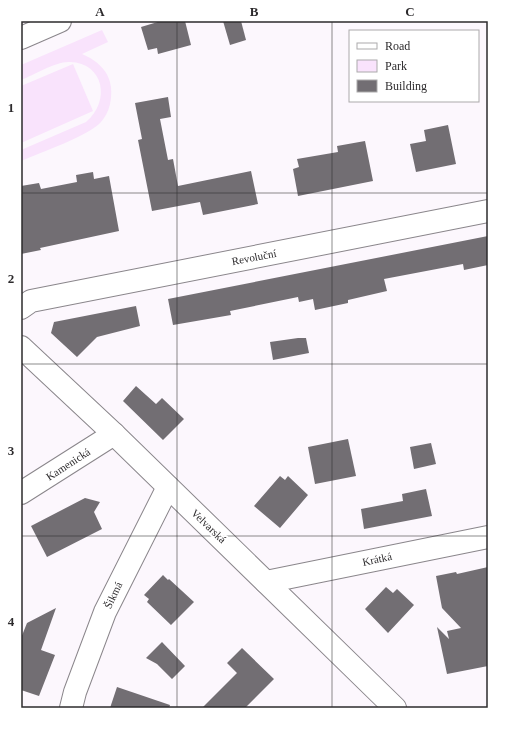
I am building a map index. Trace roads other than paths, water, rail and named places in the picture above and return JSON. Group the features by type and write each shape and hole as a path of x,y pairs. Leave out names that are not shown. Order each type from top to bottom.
{"street":[{"path":"21,38 60,21"},
{"name":"Revoluční","path":"21,308 31,301 488,211"},
{"name":"Velvarská","path":"21,347 114,434 395,708"},
{"name":"Kamenická","path":"21,493 114,434"},
{"name":"Šikmá","path":"71,708 75,692 105,612 168,487"},
{"name":"Krátká","path":"266,582 488,537"}]}
